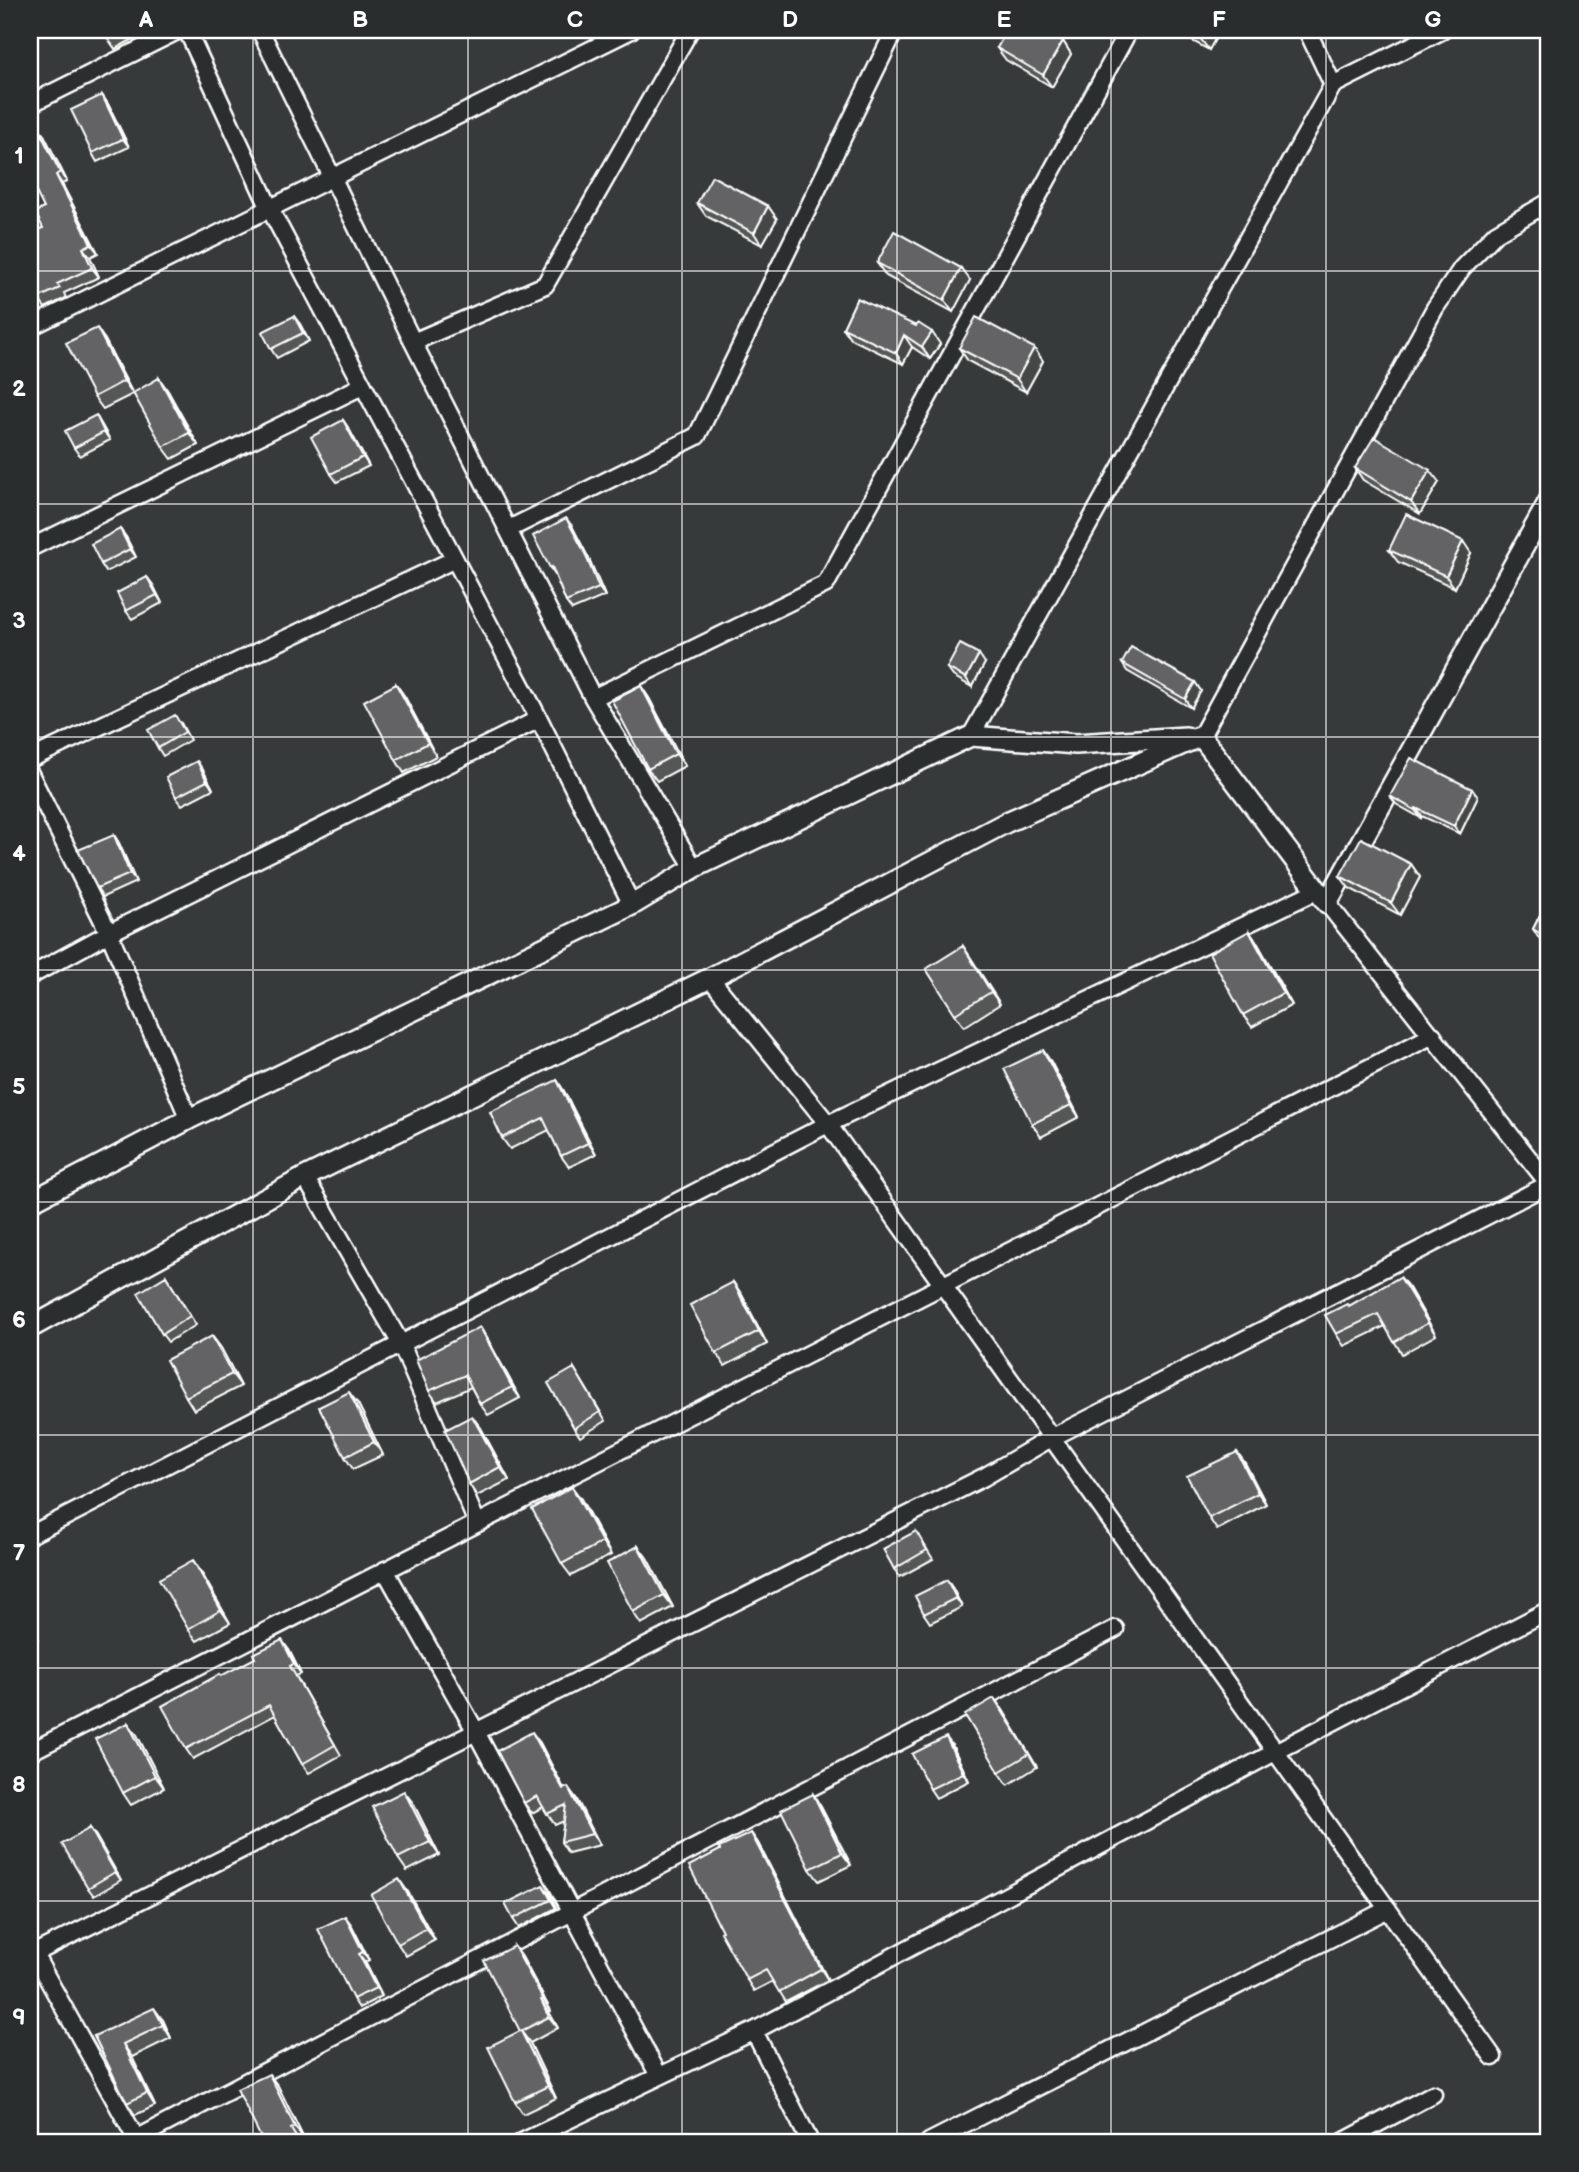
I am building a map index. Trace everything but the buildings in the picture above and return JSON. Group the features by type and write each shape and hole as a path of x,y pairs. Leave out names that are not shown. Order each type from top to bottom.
{"street":[{"path":"30,104 179,30"},
{"path":"187,30 270,209 538,719 632,905"},
{"path":"260,30 413,342 593,698 694,868"},
{"path":"30,327 631,30"},
{"path":"413,342 545,285 690,30"},
{"path":"509,529 697,436 895,30"},
{"path":"593,698 826,584 1129,30"},
{"path":"1307,30 1333,85"},
{"path":"971,736 1333,85 1444,30"},
{"path":"30,1328 305,1177 710,978 1007,822 1201,737 1435,308 1462,268 1496,233 1549,202"},
{"path":"30,548 362,386"},
{"path":"30,1535 828,1124 1321,897 1549,502"},
{"path":"30,759 453,560"},
{"path":"30,976 109,933 538,719"},
{"path":"30,1202 189,1119 632,905 694,868 971,736 1076,744 1201,737"},
{"path":"1115,1629 137,2141 32,1951 984,1477 1051,1438 1549,1184 1321,897 1201,737"},
{"path":"30,774 109,933 189,1119"},
{"path":"710,978 828,1124 1493,2057"},
{"path":"30,1752 1433,1035"},
{"path":"305,1177 401,1344 477,1523"},
{"path":"385,1570 476,1732 659,2076"},
{"path":"523,2142 754,2031 1275,1752 1549,1610"},
{"path":"929,2142 1388,1909"},
{"path":"754,2031 810,2142"},
{"path":"1343,2142 1433,2094"}]}
